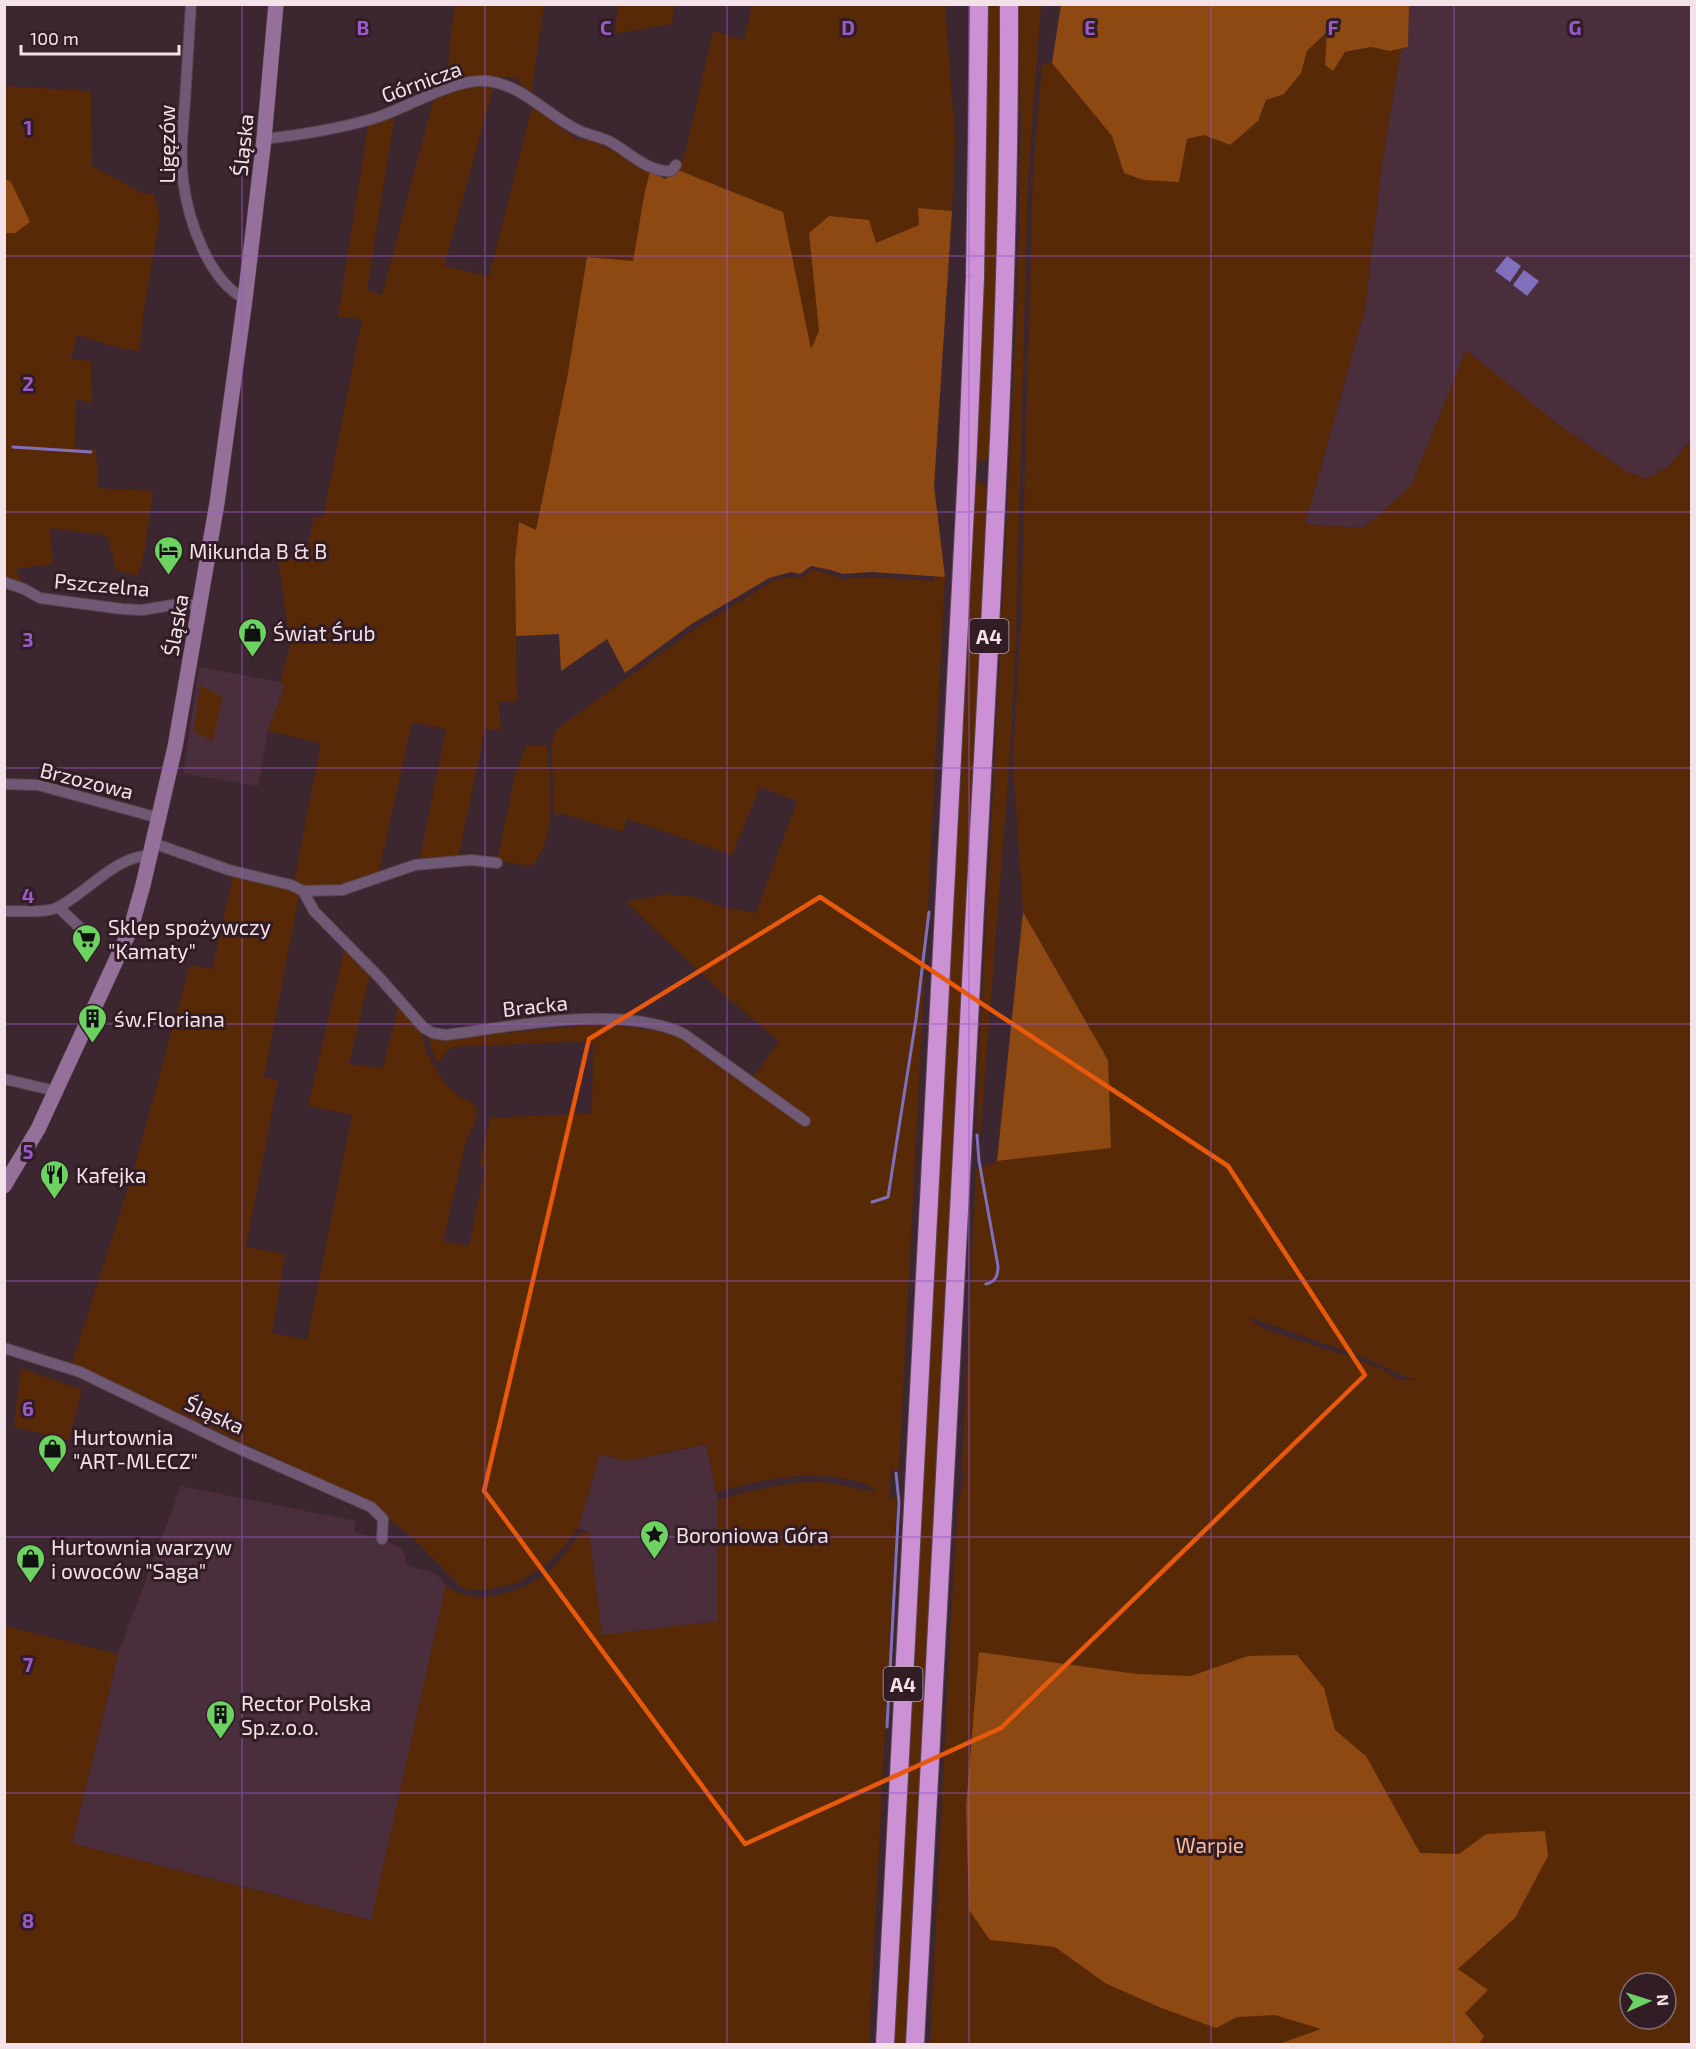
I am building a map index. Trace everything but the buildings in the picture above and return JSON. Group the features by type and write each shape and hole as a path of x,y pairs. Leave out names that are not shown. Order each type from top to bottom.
{"highway":[{"name":"A4","path":"885,2044 972,351 978,154 979,4"},
{"name":"A4","path":"915,2044 1004,330 1009,4"}],"main road":[{"name":"Śląska","path":"4,1186 38,1129 131,928 159,818 175,747 217,503 264,140 276,4"}],"street":[{"name":"Ligęzów","path":"191,4 182,138 183,181 200,243 215,271 238,295 245,299"},
{"name":"Górnicza","path":"264,140 373,119 447,89 488,81 498,83 536,101 579,131 613,143 660,171 671,171 676,165"},
{"name":"Pszczelna","path":"4,582 40,598 122,609 142,610 179,604 200,605"},
{"name":"Brzozowa","path":"4,784 38,785 159,818"},
{"path":"4,911 58,907 121,864 151,849 281,883 303,891 342,890 415,866 471,860 497,863"},
{"name":"Bracka","path":"303,891 314,911 378,976 424,1029 433,1034 446,1035 562,1020 589,1019 652,1023 684,1034 805,1121"},
{"path":"58,907 90,937 95,938"},
{"path":"4,1079 56,1091"},
{"name":"Śląska","path":"4,1348 80,1372 223,1442 371,1507 383,1519 382,1539"}],"highlighted area":[{"path":"820,897 1228,1166 1365,1375 1001,1728 745,1844 484,1491 589,1039"}],"shaded area":[{"path":"1409,5 1691,5 1691,440 1668,467 1646,479 1624,470 1556,423 1466,351 1411,486 1364,528 1305,524 1365,309 1382,163 1401,49 1408,46"},
{"path":"1507,256 1521,266 1510,282 1495,271"},
{"path":"1524,270 1539,281 1527,296 1513,285"},
{"path":"199,667 280,682 285,686 268,731 258,786 183,773"},
{"path":"706,1444 718,1500 719,1621 602,1635 589,1532 578,1528 600,1454 639,1459"},
{"path":"181,1486 356,1521 354,1532 382,1539 403,1549 407,1566 435,1573 446,1585 372,1920 72,1843 118,1654"}],"green space":[{"path":"454,5 544,5 531,93 517,78 480,75 446,86"},
{"path":"618,5 674,5 672,24 615,34"},
{"path":"752,5 945,5 955,139 952,211 919,208 919,225 875,244 809,233 819,331 811,350 783,212 678,170 685,154 713,31 744,40"},
{"path":"985,5 1001,5 1001,162 991,454 982,462 978,461 974,452"},
{"path":"1018,5 1041,5 1028,181 1016,633 1009,768 980,1136 977,1134 980,1037 1019,249 1021,127"},
{"path":"1061,5 1409,5 1408,47 1390,51 1371,47 1345,52 1333,71 1325,65 1327,32 1307,51 1301,73 1284,94 1266,100 1258,121 1230,145 1204,135 1187,139 1179,182 1144,180 1124,173 1112,136 1052,63"},
{"path":"1327,32 1325,65 1333,71 1345,53 1371,47 1390,51 1401,49 1382,163 1365,309 1305,524 1364,528 1411,486 1466,350 1556,423 1624,470 1646,479 1668,467 1691,440 1691,2044 930,2044 950,1633 958,1502 964,1479 962,1467 976,1170 997,1161 1111,1148 1108,1060 1023,912 1013,761 1021,620 1033,173 1042,65 1052,63 1112,136 1124,173 1179,182 1187,139 1204,135 1230,145 1258,121 1266,100 1284,94 1301,73 1307,51","holes":["1246,1316 1363,1357 1417,1380 1399,1380 1362,1361 1264,1329"]},
{"path":"477,85 494,86 444,266 489,276 532,107 576,139 592,141 650,171 633,261 587,257 568,373 536,530 520,522 515,560 517,701 499,701 501,729 485,730 458,859 419,863 446,729 412,722 378,876 343,888 299,885 294,882 321,743 268,731 285,686 280,682 290,646 278,556 305,561 314,517 323,518 362,319 338,317 368,125 395,113 367,290 382,295 434,97"},
{"path":"4,86 91,91 92,166 144,194 154,194 160,218 139,351 119,348 77,335 71,359 91,361 92,403 76,399 75,448 96,450 98,488 153,491 145,549 138,576 116,570 108,537 50,528 53,564 15,569 25,586 5,580"},
{"path":"678,170 783,212 811,349 819,331 809,233 829,216 869,220 876,243 919,225 918,208 952,211 934,486 945,577 871,572 843,574 811,566 800,574 791,572 769,578 690,625 625,673 607,639 561,671 559,634 516,636 515,560 519,522 536,530 568,373 587,257 633,261 650,171 665,179"},
{"path":"5,179 11,182 30,222 15,233 5,233"},
{"path":"981,481 989,490 908,2044 892,2044 972,491"},
{"path":"812,570 842,579 872,577 934,581 935,576 945,576 899,1469 891,1469 889,1496 897,1499 869,2044 5,2044 5,1626 118,1654 72,1843 371,1920 446,1585 470,1596 497,1596 511,1592 547,1573 561,1559 580,1533 589,1532 602,1635 718,1621 718,1500 769,1487 807,1482 827,1483 876,1492 867,1485 855,1481 829,1476 796,1476 765,1480 716,1492 706,1444 627,1461 600,1454 578,1528 563,1548 543,1567 517,1583 484,1590 465,1589 377,1505 72,1363 131,1179 190,965 212,969 233,876 289,888 299,895 264,1077 278,1080 246,1247 285,1254 272,1333 307,1340 352,1115 308,1106 345,947 370,974 349,1064 383,1068 399,1004 421,1030 426,1051 443,1081 458,1096 472,1103 477,1109 476,1120 466,1141 443,1241 469,1246 485,1168 479,1165 490,1118 592,1113 593,1041 451,1047 438,1063 428,1034 451,1038 590,1025 618,1025 672,1034 678,1038 685,1031 753,1078 779,1041 723,994 626,902 666,894 696,897 719,906 756,913 797,801 760,787 732,855 627,819 623,832 560,813 555,816 551,745 557,729 699,626 775,580 801,578"},
{"path":"200,685 222,697 213,741 194,732"},
{"path":"526,746 547,746 550,792 546,839 532,866 497,861 515,775"},
{"path":"1023,912 1108,1060 1111,1148 997,1161"},
{"path":"21,1368 82,1390 69,1440 14,1427"},
{"name":"Warpie","path":"979,1652 1137,1674 1191,1676 1248,1656 1297,1655 1324,1688 1335,1730 1366,1756 1420,1853 1459,1854 1486,1834 1545,1831 1548,1856 1515,1918 1458,1969 1488,1990 1465,2013 1484,2036 1479,2044 1279,2044 1321,2029 1275,2015 1237,2017 1216,2028 1159,2007 1105,1983 1055,1947 990,1940 969,1910 966,1807"}],"waterway":[{"path":"13,447 91,452"},
{"path":"872,1202 888,1197 916,1019 929,912"},
{"path":"977,1135 979,1161 998,1266 996,1278 986,1284"},
{"path":"887,1727 899,1502 896,1473"}],"place":[{"name":"Mikunda B & B","path":"168,576"},
{"name":"Świat Śrub","path":"252,658"},
{"name":"Sklep spożywczy \"Kamaty\"","path":"87,964"},
{"name":"św.Floriana","path":"93,1044"},
{"name":"Kafejka","path":"55,1200"},
{"name":"Hurtownia \"ART-MLECZ\"","path":"52,1474"},
{"name":"Boroniowa Góra","path":"655,1560"},
{"name":"Hurtownia warzyw i owoców \"Saga\"","path":"30,1584"},
{"name":"Rector Polska Sp.z.o.o.","path":"220,1740"}]}
